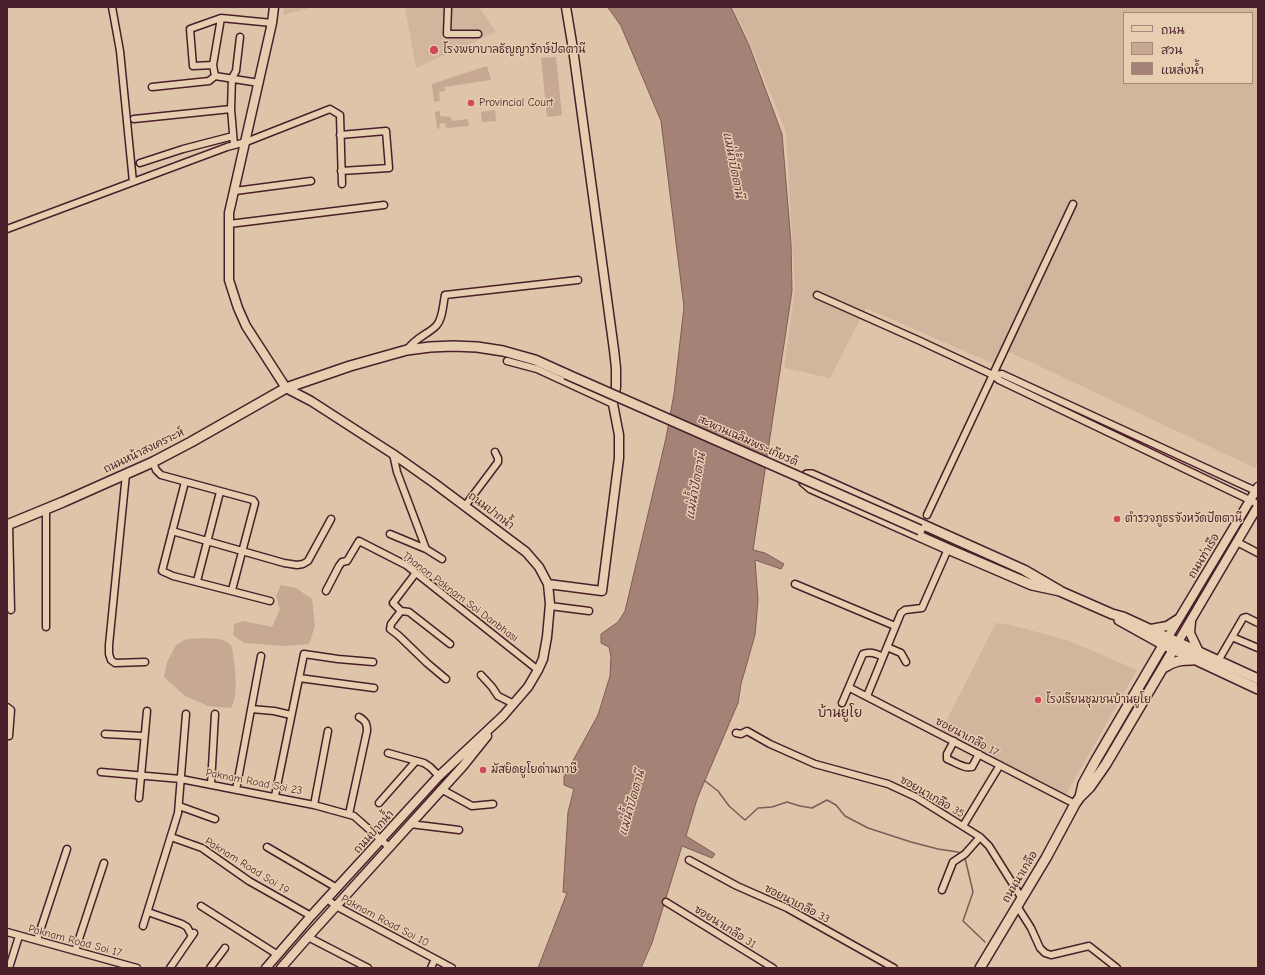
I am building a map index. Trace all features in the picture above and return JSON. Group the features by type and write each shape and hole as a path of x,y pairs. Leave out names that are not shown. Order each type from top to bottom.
{"main road":[{"name":"สะพานเฉลิมพระเกียรติ","path":"407,350 453,346 477,347 503,351 535,360 920,530 1060,590"},
{"name":"ถนนหน้าสงเคราะห์","path":"8,525 153,462 286,388 350,366 407,350"},
{"path":"1060,590 1032,585 948,549 811,488 804,482 805,477 807,474 812,475 1024,570 1060,590 1112,614 1121,622 1150,633 1197,656 1258,689"},
{"path":"1150,633 1154,650 1152,665"},
{"name":"ถนนนาเกลือ","path":"980,968 1046,858 1077,800 1083,784 1166,641"},
{"name":"ถนนนาเกลือ","path":"1077,800 1090,788 1106,764 1176,646"},
{"path":"1164,668 1173,662 1197,656 1218,661 1258,679"}],"street":[{"path":"112,7 120,51 133,182"},
{"path":"274,7 272,23 230,213 228,280 246,326 286,388"},
{"path":"448,7 447,34 478,34"},
{"path":"548,584 602,592 619,458 619,435 613,404 616,387 614,350 566,7"},
{"path":"213,65 193,66 190,29 221,18 272,23"},
{"path":"215,76 213,65 221,18"},
{"path":"234,145 231,109 232,78 236,71 240,37"},
{"path":"152,87 209,81 215,76 259,83"},
{"path":"134,119 231,109"},
{"path":"7,229 234,145 246,142 330,109 340,115 342,184"},
{"path":"340,134 386,131 389,168 341,172"},
{"path":"140,163 183,149 233,136"},
{"path":"235,191 311,181"},
{"path":"927,515 1073,204"},
{"path":"229,224 384,205"},
{"path":"407,350 413,342 437,325 440,320 445,295 578,280"},
{"path":"817,295 993,375 999,380 1258,505"},
{"path":"506,361 537,369 613,404"},
{"path":"993,375 1002,374 1257,490"},
{"name":"ถนนปากน้ำ","path":"281,968 463,766 528,687 543,659 550,606 548,584 539,567 526,552 393,454 316,404 286,388"},
{"path":"465,506 498,462 495,452"},
{"path":"393,454 397,472 426,549"},
{"path":"153,462 156,470 161,476 253,500 255,502 232,590"},
{"path":"126,474 109,654 111,660 115,663 146,662"},
{"path":"184,482 162,571 173,576 270,601"},
{"name":"ถนนท่าเรือ","path":"1166,641 1257,490"},
{"path":"197,581 220,492"},
{"name":"ถนนท่าเรือ","path":"1176,646 1258,505"},
{"path":"46,509 46,627"},
{"path":"172,531 243,550 284,563 303,564 308,561 331,519"},
{"path":"8,525 11,610"},
{"path":"390,534 426,549 442,559"},
{"name":"Thanon Paknam Soi Danbhasi","path":"326,591 339,566 342,562 347,561 359,541 406,565 415,574 538,670"},
{"path":"1237,542 1258,553"},
{"path":"867,696 895,626 903,610 922,608 948,549"},
{"path":"415,574 393,603 401,611 409,612 450,644"},
{"path":"795,584 895,626"},
{"path":"550,606 589,610"},
{"path":"401,611 389,627 390,629 446,679"},
{"path":"1218,661 1243,618 1246,617 1258,623"},
{"path":"1150,633 1167,626 1180,618"},
{"path":"1191,621 1190,633 1197,656"},
{"path":"1232,636 1258,648"},
{"path":"887,647 901,653 906,662"},
{"path":"842,703 850,688 863,654 872,653 883,656"},
{"path":"275,796 303,656 306,654 373,662"},
{"path":"236,790 261,656"},
{"path":"481,675 498,696 514,704"},
{"path":"299,678 374,688"},
{"name":"ซอยนาเกลือ 17","path":"850,688 1000,765 1077,800"},
{"path":"7,707 11,710 9,736"},
{"path":"251,710 274,711 291,715"},
{"path":"140,798 147,711"},
{"path":"143,926 171,838 179,806 186,714"},
{"path":"211,784 215,714"},
{"name":"ถนนปากน้ำ","path":"266,968 311,916 439,776 503,716"},
{"path":"349,814 367,731 367,724 359,717"},
{"path":"314,805 328,731"},
{"name":"ซอยนาเกลือ 35","path":"736,733 741,734 747,731 770,744 815,764 888,784 916,798 963,826 980,837 989,846 1019,902 1040,948 1045,953 1051,955 1088,946 1117,968"},
{"path":"105,734 144,736"},
{"path":"954,741 947,754 947,759 971,768 979,754"},
{"path":"388,753 416,761 430,767 439,776"},
{"path":"379,802 416,761"},
{"path":"963,826 1000,765"},
{"name":"Paknam Road Soi 23","path":"101,772 181,779 211,784 236,790 275,796 349,814 358,818 389,847"},
{"path":"442,789 472,806 493,804"},
{"path":"179,806 215,818"},
{"path":"410,824 459,830"},
{"path":"942,890 953,862 962,856 980,837"},
{"name":"Paknam Road Soi 19","path":"171,838 202,848 249,881 311,916"},
{"path":"267,847 337,888"},
{"path":"37,940 67,849"},
{"name":"ซอยนาเกลือ 33","path":"689,860 737,886 787,908 894,968"},
{"path":"75,951 104,863"},
{"name":"Paknam Road Soi 10","path":"327,899 336,906 452,968"},
{"name":"ซอยนาเกลือ 31","path":"666,902 773,968"},
{"path":"201,906 278,955"},
{"path":"148,912 186,926 193,934 170,968"},
{"name":"Paknam Road Soi 17","path":"7,932 137,968"},
{"path":"9,968 19,936"},
{"path":"308,937 368,968"},
{"path":"210,968 225,948"},
{"path":"431,968 435,959"}],"shaded area":[{"path":"284,7 313,7 283,15"},
{"name":"โรงพยาบาลธัญญารักษ์ปัตตานี","path":"405,7 479,7 496,32 416,68"},
{"path":"733,7 1258,7 1258,463 1255,468 1001,348 994,364 866,308 830,378 784,368 795,289 786,132 750,43"},
{"name":"โรงเรียนชุมชนบ้านยูโย","path":"996,623 1011,625 1070,641 1137,670 1065,796 941,731"}],"green space":[{"path":"556,57 562,115 547,117 541,58"},
{"path":"487,66 491,80 444,87 445,91 439,92 440,101 434,102 432,84"},
{"path":"495,110 496,121 482,122 481,112"},
{"path":"440,111 440,116 451,117 452,121 468,119 469,126 446,128 445,123 439,124 440,129 437,128 435,112"},
{"path":"281,585 296,588 312,599 315,626 309,644 286,646 244,643 233,635 234,624 243,621 272,627 280,609 276,596"},
{"path":"187,639 218,639 229,643 232,647 236,687 234,702 231,708 208,706 185,696 164,677 167,662 176,645"}],"water":[{"name":"แม่น้ำปัตตานี","path":"608,7 731,7 749,45 782,134 791,243 792,291 753,550 765,553 784,564 781,569 755,560 758,600 755,635 741,684 738,703 697,799 686,836 715,854 712,858 682,846 652,943 641,968 538,968 567,893 563,892 568,812 574,789 564,785 564,777 598,715 610,676 611,657 609,647 601,643 601,634 618,622 625,611 666,438 674,394 684,307 661,121 621,26"}],"waterway":[{"path":"705,781 718,791 729,806 745,820 758,808 772,807 787,802 812,808 827,800 836,805 845,816 868,828 911,842 938,849 958,852 960,854"},
{"path":"963,857 965,858 973,892 963,921 985,942"}],"place":[{"name":"โรงพยาบาลธัญญารักษ์ปัตตานี","path":"434,50"},
{"name":"Provincial Court","path":"471,103"},
{"name":"ตำรวจภูธรจังหวัดปัตตานี","path":"1117,519"},
{"name":"โรงเรียนชุมชนบ้านยูโย","path":"1038,700"},
{"name":"มัสยิดยูโยด่านภาษี","path":"483,770"}],"district":[{"name":"บ้านยูโย","path":"840,713"}]}
